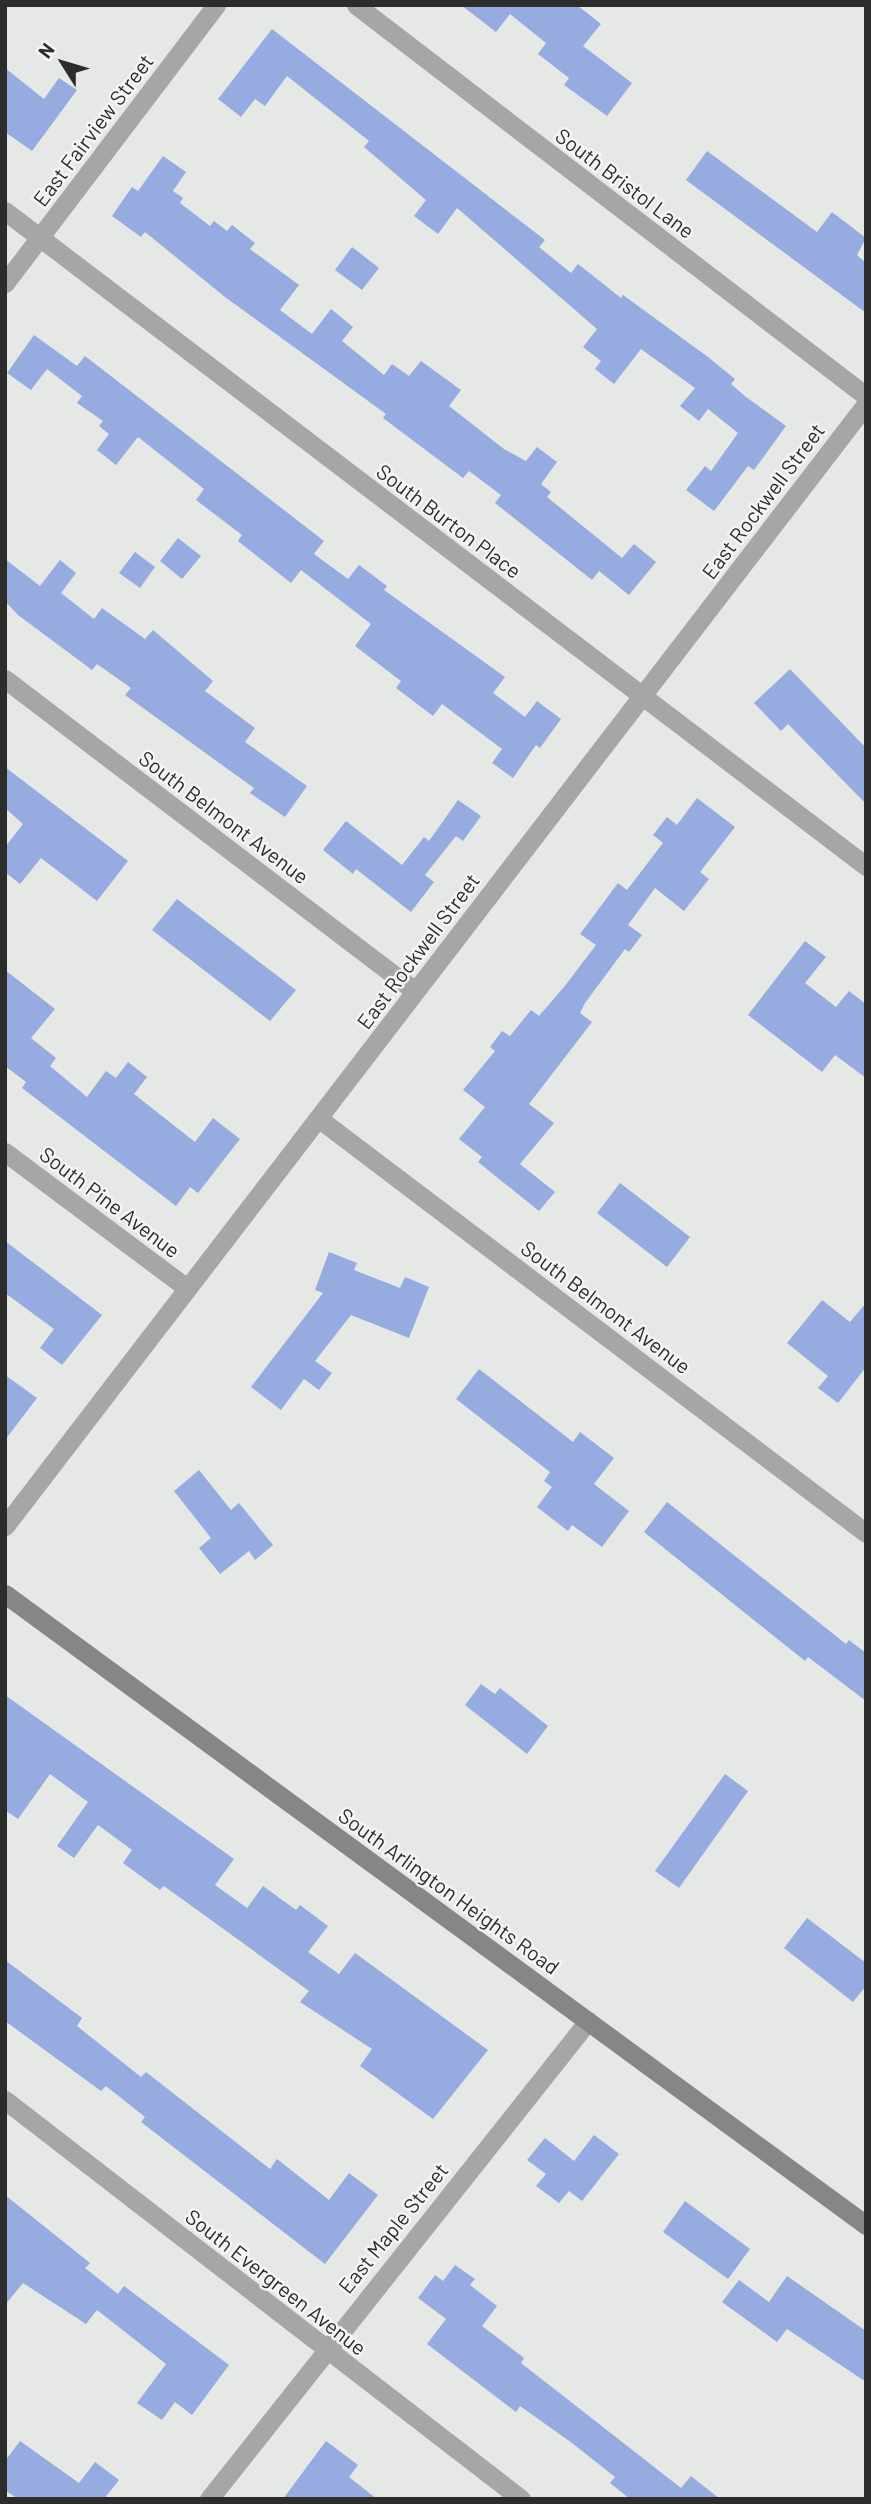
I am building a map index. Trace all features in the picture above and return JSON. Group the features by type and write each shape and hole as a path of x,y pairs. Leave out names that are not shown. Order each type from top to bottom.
{"main road":[{"name":"South Arlington Heights Road","path":"5,1594 866,2225"}],"street":[{"name":"East Fairview Street","path":"5,283 216,5"},
{"name":"South Bristol Lane","path":"356,5 866,396"},
{"name":"South Burton Place","path":"5,211 866,866"},
{"name":"East Rockwell Street","path":"5,1526 866,404"},
{"name":"South Belmont Avenue","path":"5,679 415,991"},
{"name":"South Belmont Avenue","path":"318,1118 866,1533"},
{"name":"South Pine Avenue","path":"5,1152 187,1288"},
{"name":"East Maple Street","path":"209,2499 325,2349 588,2021"},
{"name":"South Evergreen Avenue","path":"5,2100 521,2499"}],"building":[{"path":"461,5 577,5 601,24 583,46 632,83 607,116 564,85 569,78 538,54 546,43 510,14 496,32"},
{"path":"272,29 545,240 539,247 571,273 578,264 621,298 623,295 708,357 735,379 731,384 786,426 754,470 748,466 714,511 686,490 705,466 711,471 738,433 708,409 699,421 680,406 695,388 641,349 614,384 595,369 601,361 583,347 597,329 457,208 438,234 414,216 426,200 364,147 369,141 287,76 265,106 255,99 241,117 218,99"},
{"path":"5,68 44,99 59,78 77,90 32,151 5,132"},
{"path":"707,151 817,232 832,212 866,238 857,255 866,263 866,313 686,180"},
{"path":"163,156 186,172 173,191 183,198 180,203 210,226 214,221 227,231 232,225 255,243 250,249 299,285 280,310 312,334 331,309 353,327 342,341 384,375 392,364 409,376 421,361 461,390 449,406 504,449 526,461 537,447 557,462 541,484 551,492 547,497 622,558 634,544 656,562 629,595 599,571 592,580 495,503 501,495 469,471 463,478 383,418 386,414 225,297 145,232 141,237 112,216 132,187 138,191"},
{"path":"352,247 379,268 362,290 335,270"},
{"path":"34,335 77,366 85,356 324,541 314,554 348,579 359,565 387,586 384,590 505,677 493,693 525,717 537,701 561,719 540,748 536,745 513,778 492,763 502,749 442,704 433,716 396,688 401,681 355,646 371,624 301,570 291,583 238,541 242,535 196,500 204,489 138,437 116,465 97,450 109,434 99,426 103,421 77,403 82,396 47,369 31,390 7,373"},
{"path":"178,538 201,556 182,579 160,561"},
{"path":"135,552 155,567 140,588 119,573"},
{"path":"5,559 40,586 60,560 76,573 61,593 94,619 102,608 145,639 153,630 213,681 205,691 255,728 245,742 307,786 285,817 250,793 254,788 125,695 131,688 97,664 92,670 18,615 5,601"},
{"path":"790,669 866,748 866,804 788,724 781,731 754,703"},
{"path":"5,767 128,861 97,901 41,858 20,884 5,872 5,847 23,824 5,808"},
{"path":"697,798 735,827 700,872 709,879 684,911 655,888 628,925 642,935 629,952 625,949 580,1013 592,1022 529,1104 554,1123 520,1164 555,1192 539,1211 478,1162 482,1157 459,1139 485,1107 463,1090 495,1051 490,1047 502,1031 510,1036 531,1010 539,1016 564,987 596,945 580,934 618,883 627,890 663,843 653,835 667,817 677,825"},
{"path":"458,800 481,816 463,841 456,836 425,875 434,882 411,912 356,869 353,874 323,850 346,821 402,865 424,837 429,841"},
{"path":"177,899 296,990 270,1021 152,930"},
{"path":"805,941 826,957 805,983 836,1007 849,991 866,1004 866,1078 835,1055 822,1072 748,1015"},
{"path":"5,970 55,1009 31,1038 56,1058 50,1066 87,1097 106,1071 116,1078 128,1062 147,1077 134,1094 195,1142 213,1118 240,1139 198,1193 190,1187 176,1206 22,1088 26,1082 5,1066"},
{"path":"620,1183 690,1237 667,1267 597,1213"},
{"path":"5,1241 102,1315 62,1365 40,1348 54,1329 5,1293"},
{"path":"329,1252 357,1263 354,1270 400,1288 405,1277 429,1287 409,1338 351,1315 315,1361 332,1373 319,1390 304,1379 281,1410 251,1387 323,1293 315,1290"},
{"path":"822,1300 850,1322 866,1303 866,1367 838,1403 818,1388 828,1376 787,1343"},
{"path":"479,1369 573,1442 580,1432 614,1458 594,1484 629,1511 602,1547 572,1525 568,1531 537,1507 552,1487 544,1481 550,1472 456,1399"},
{"path":"5,1375 37,1398 5,1440"},
{"path":"199,1470 231,1510 239,1503 273,1545 255,1560 249,1551 220,1574 199,1548 211,1538 174,1491"},
{"path":"667,1502 846,1644 849,1640 866,1653 866,1701 808,1657 805,1661 644,1532"},
{"path":"481,1684 495,1694 500,1688 548,1726 527,1754 465,1705"},
{"path":"5,1695 234,1859 215,1885 247,1908 263,1886 296,1910 300,1905 328,1926 308,1952 339,1974 355,1953 488,2050 433,2119 360,2066 372,2049 300,2002 309,1991 164,1886 160,1890 123,1863 132,1850 98,1825 74,1858 57,1846 88,1802 50,1774 18,1819 5,1810"},
{"path":"725,1774 748,1791 679,1888 655,1871"},
{"path":"807,1918 866,1963 866,1986 853,2002 784,1948"},
{"path":"5,1960 82,2018 77,2026 141,2077 146,2072 270,2169 277,2159 329,2200 349,2173 378,2195 325,2264 141,2122 145,2117 106,2086 101,2091 5,2021"},
{"path":"594,2135 619,2154 582,2201 569,2191 559,2203 536,2186 546,2174 527,2160 545,2138 574,2161"},
{"path":"5,2195 90,2263 85,2268 118,2294 124,2286 229,2365 192,2415 175,2402 162,2420 137,2403 166,2364 97,2310 86,2324 23,2283 5,2305"},
{"path":"685,2201 750,2249 728,2279 663,2232"},
{"path":"455,2265 475,2279 470,2285 497,2306 482,2326 524,2358 521,2363 681,2488 691,2476 720,2499 630,2499 610,2483 615,2477 572,2443 520,2406 516,2412 427,2344 446,2319 418,2298 435,2275 443,2281"},
{"path":"787,2276 866,2331 866,2382 787,2329 777,2342 722,2302 739,2280 769,2302"},
{"path":"20,2441 79,2483 95,2462 119,2480 104,2499 18,2499 5,2490 5,2461"},
{"path":"326,2441 358,2465 349,2477 377,2499 283,2499"}]}
